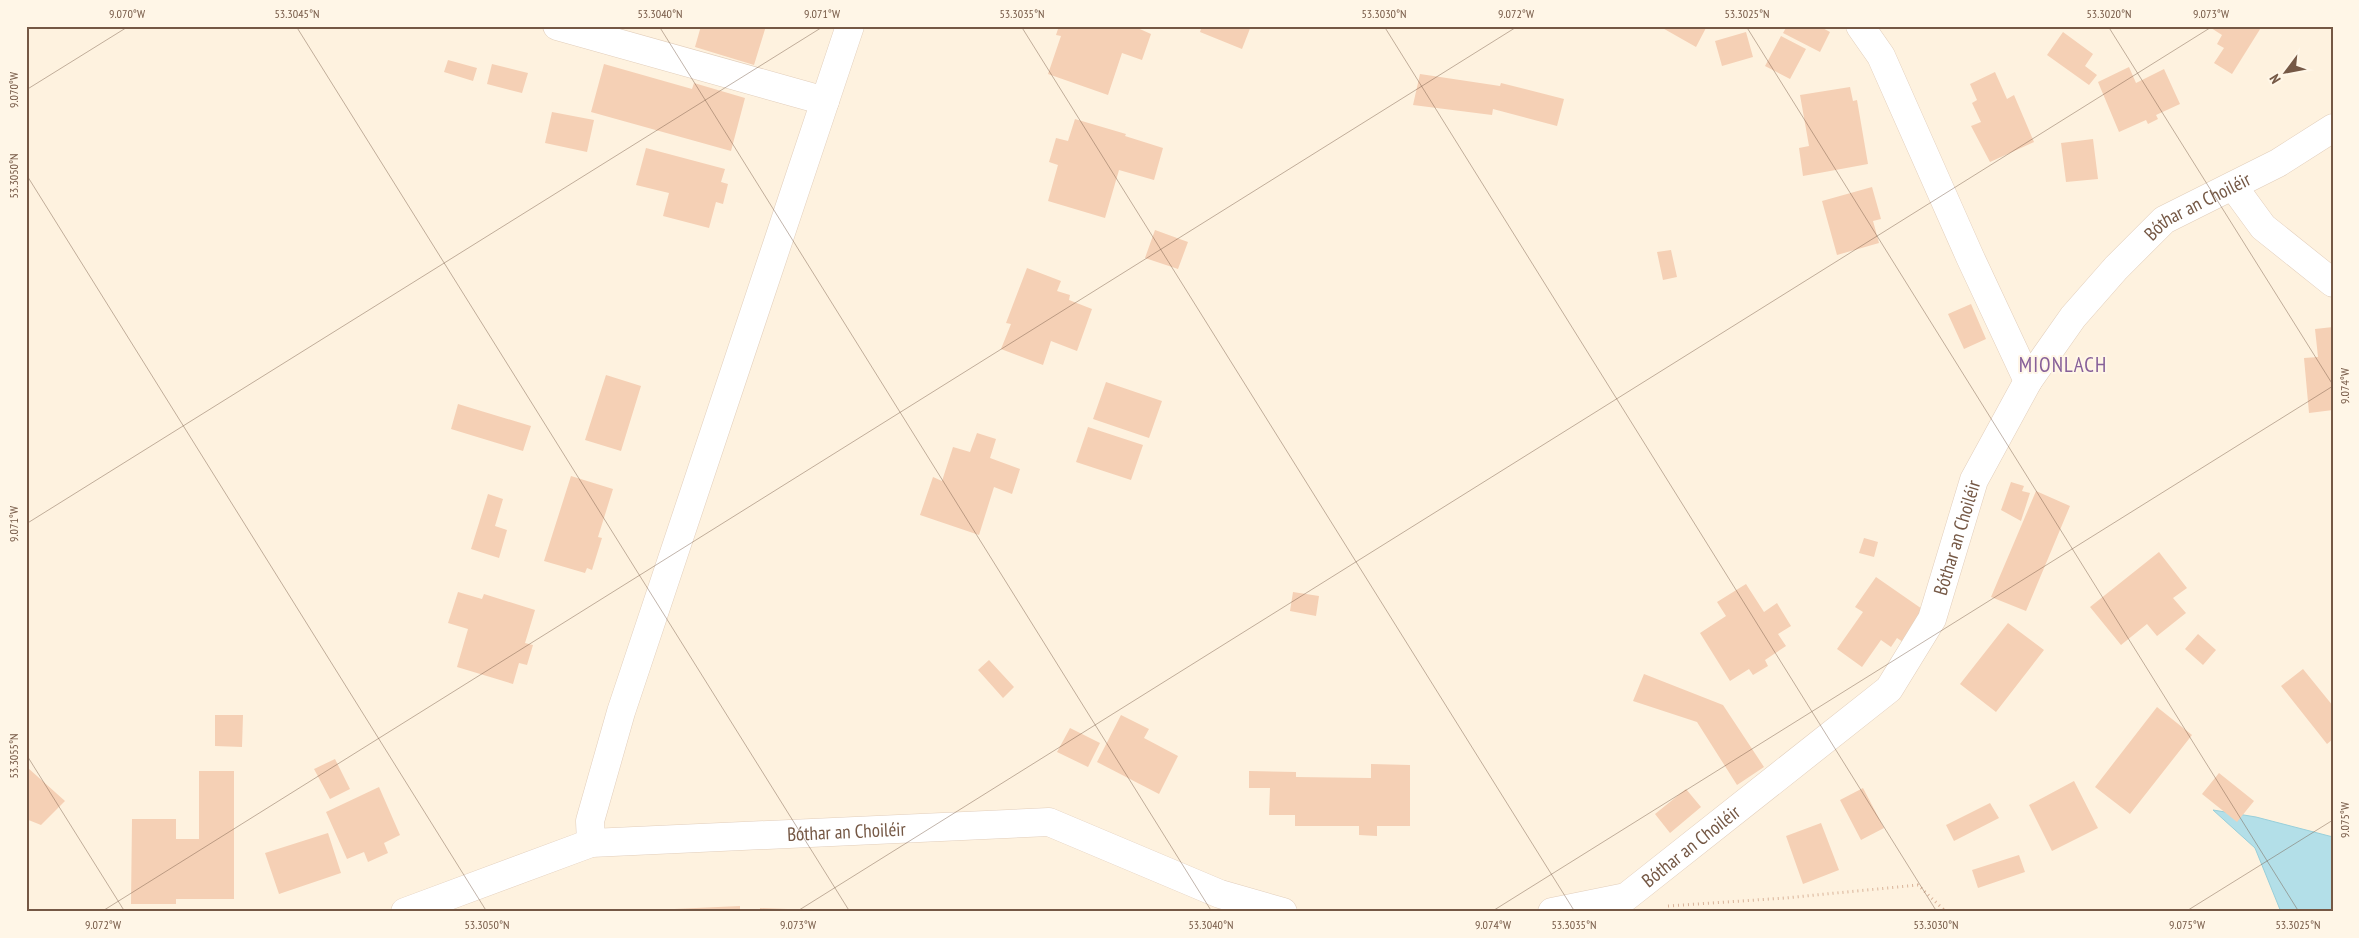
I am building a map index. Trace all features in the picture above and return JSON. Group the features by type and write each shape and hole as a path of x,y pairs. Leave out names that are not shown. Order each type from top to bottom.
{"street":[{"path":"557,26 825,101"},
{"path":"591,842 590,821 621,712 850,26"},
{"path":"1860,26 1881,56 2028,382"},
{"name":"Bóthar an Choiléir","path":"1552,912 1626,897 1889,689 1932,619 1974,480 2028,382 2073,316 2116,268 2164,220 2278,163 2333,128"},
{"path":"2233,186 2263,227 2333,283"},
{"name":"Bóthar an Choiléir","path":"404,912 591,842 1049,822 1220,894 1283,912"}],"path":[{"path":"1626,897 1672,907 1918,884 1943,909 1943,912"}],"water":[{"path":"2213,810 2256,817 2333,837 2333,912 2281,912 2255,848"}],"building":[{"path":"701,26 766,26 754,65 695,47"},
{"path":"1059,26 1133,26 1151,34 1142,60 1122,53 1108,95 1048,74 1061,36 1056,35"},
{"path":"1202,26 1251,26 1242,49 1200,32"},
{"path":"1659,26 1707,26 1696,47"},
{"path":"1787,26 1819,26 1830,32 1820,52 1783,33"},
{"path":"2208,26 2262,26 2232,74 2214,63 2224,48 2217,44 2222,35"},
{"path":"1746,32 1753,57 1722,66 1715,41"},
{"path":"2063,32 2093,54 2085,66 2097,75 2089,85 2047,55"},
{"path":"1781,36 1806,49 1790,79 1765,66"},
{"path":"448,60 477,68 473,81 444,72"},
{"path":"492,64 528,73 522,93 487,84"},
{"path":"604,64 692,89 694,83 745,98 731,151 591,112"},
{"path":"2129,67 2136,83 2164,69 2180,104 2156,115 2158,119 2148,124 2146,120 2119,132 2098,82"},
{"path":"1995,72 2007,99 2014,95 2034,142 1990,162 1971,126 1981,122 1972,103 1977,100 1970,84"},
{"path":"1420,74 1500,86 1501,83 1564,99 1557,126 1493,109 1492,115 1413,105"},
{"path":"1850,87 1853,101 1857,100 1868,164 1803,176 1799,148 1809,146 1800,95"},
{"path":"552,112 594,120 587,152 545,143"},
{"path":"1075,119 1126,134 1125,136 1163,148 1154,180 1119,170 1105,218 1048,201 1058,165 1049,162 1056,138 1068,141"},
{"path":"2093,139 2098,179 2066,182 2061,143"},
{"path":"646,148 725,169 721,182 728,184 723,204 716,202 709,228 663,216 669,193 636,185"},
{"path":"1872,187 1881,219 1873,221 1879,243 1837,255 1822,201"},
{"path":"1155,230 1188,242 1178,269 1145,258"},
{"path":"1671,250 1677,277 1663,280 1657,252"},
{"path":"1027,268 1061,281 1057,291 1070,295 1069,300 1092,309 1077,351 1051,341 1043,365 1001,349 1011,324 1006,323"},
{"path":"1971,304 1986,339 1964,349 1948,314"},
{"path":"2333,327 2333,410 2309,413 2304,358 2318,357 2315,329"},
{"path":"606,375 641,386 621,451 585,440"},
{"path":"1106,382 1162,401 1149,438 1093,419"},
{"path":"458,404 531,426 523,451 451,429"},
{"path":"1088,427 1143,445 1131,480 1076,462"},
{"path":"977,433 996,439 990,458 1020,469 1012,494 994,487 979,535 920,515 933,477 942,481 953,447 970,452"},
{"path":"571,476 613,489 598,537 602,538 592,570 587,568 585,573 544,561"},
{"path":"2011,482 2024,486 2022,491 2030,493 2021,521 2001,510"},
{"path":"2036,491 2070,506 2026,611 1991,597"},
{"path":"488,494 503,499 495,526 507,530 499,558 471,549"},
{"path":"1864,538 1878,542 1874,557 1859,553"},
{"path":"2159,552 2187,588 2173,598 2186,613 2157,636 2147,624 2121,645 2090,607"},
{"path":"1876,577 1925,611 1903,642 1897,638 1891,647 1881,640 1862,667 1837,649 1863,612 1855,607"},
{"path":"1746,584 1764,612 1777,603 1791,626 1778,634 1786,646 1765,660 1768,666 1753,675 1749,669 1730,681 1700,633 1726,616 1717,602"},
{"path":"458,592 482,599 484,594 535,610 525,643 533,645 527,665 519,663 513,684 457,667 468,629 448,623"},
{"path":"1293,592 1319,596 1316,616 1290,611"},
{"path":"2008,623 2044,650 1996,712 1960,684"},
{"path":"2198,634 2216,650 2203,665 2185,649"},
{"path":"989,660 1014,687 1003,698 978,670"},
{"path":"2303,669 2333,706 2333,739 2327,744 2281,686"},
{"path":"1644,674 1723,705 1764,767 1737,785 1697,722 1633,701"},
{"path":"2157,707 2192,735 2130,814 2095,787"},
{"path":"215,715 243,715 242,747 215,746"},
{"path":"1121,715 1149,729 1144,738 1178,756 1159,794 1097,762"},
{"path":"1070,728 1100,743 1088,767 1057,752"},
{"path":"335,759 350,789 330,799 314,769"},
{"path":"1371,764 1410,765 1410,826 1377,826 1377,836 1359,835 1359,826 1295,826 1295,815 1269,815 1270,788 1249,788 1249,771 1296,772 1296,777 1371,778"},
{"path":"28,768 65,801 41,825 26,819"},
{"path":"199,771 234,771 234,899 176,899 176,904 131,904 132,819 176,819 176,839 199,839"},
{"path":"2219,773 2254,801 2237,822 2202,794"},
{"path":"2074,781 2098,828 2052,851 2029,805"},
{"path":"379,787 400,835 384,843 388,853 368,862 364,852 347,859 326,812"},
{"path":"1863,788 1884,828 1861,840 1840,800"},
{"path":"1686,789 1701,807 1670,833 1655,814"},
{"path":"1990,803 1999,818 1954,841 1946,825"},
{"path":"1821,823 1839,870 1803,884 1786,836"},
{"path":"328,833 341,873 279,894 265,853"},
{"path":"2019,855 2025,872 1978,888 1972,870"},
{"path":"740,906 740,912 674,912 674,909"},
{"path":"760,908 813,910 813,912 760,912"}],"district":[{"name":"MIONLACH","path":"2063,364"}]}
